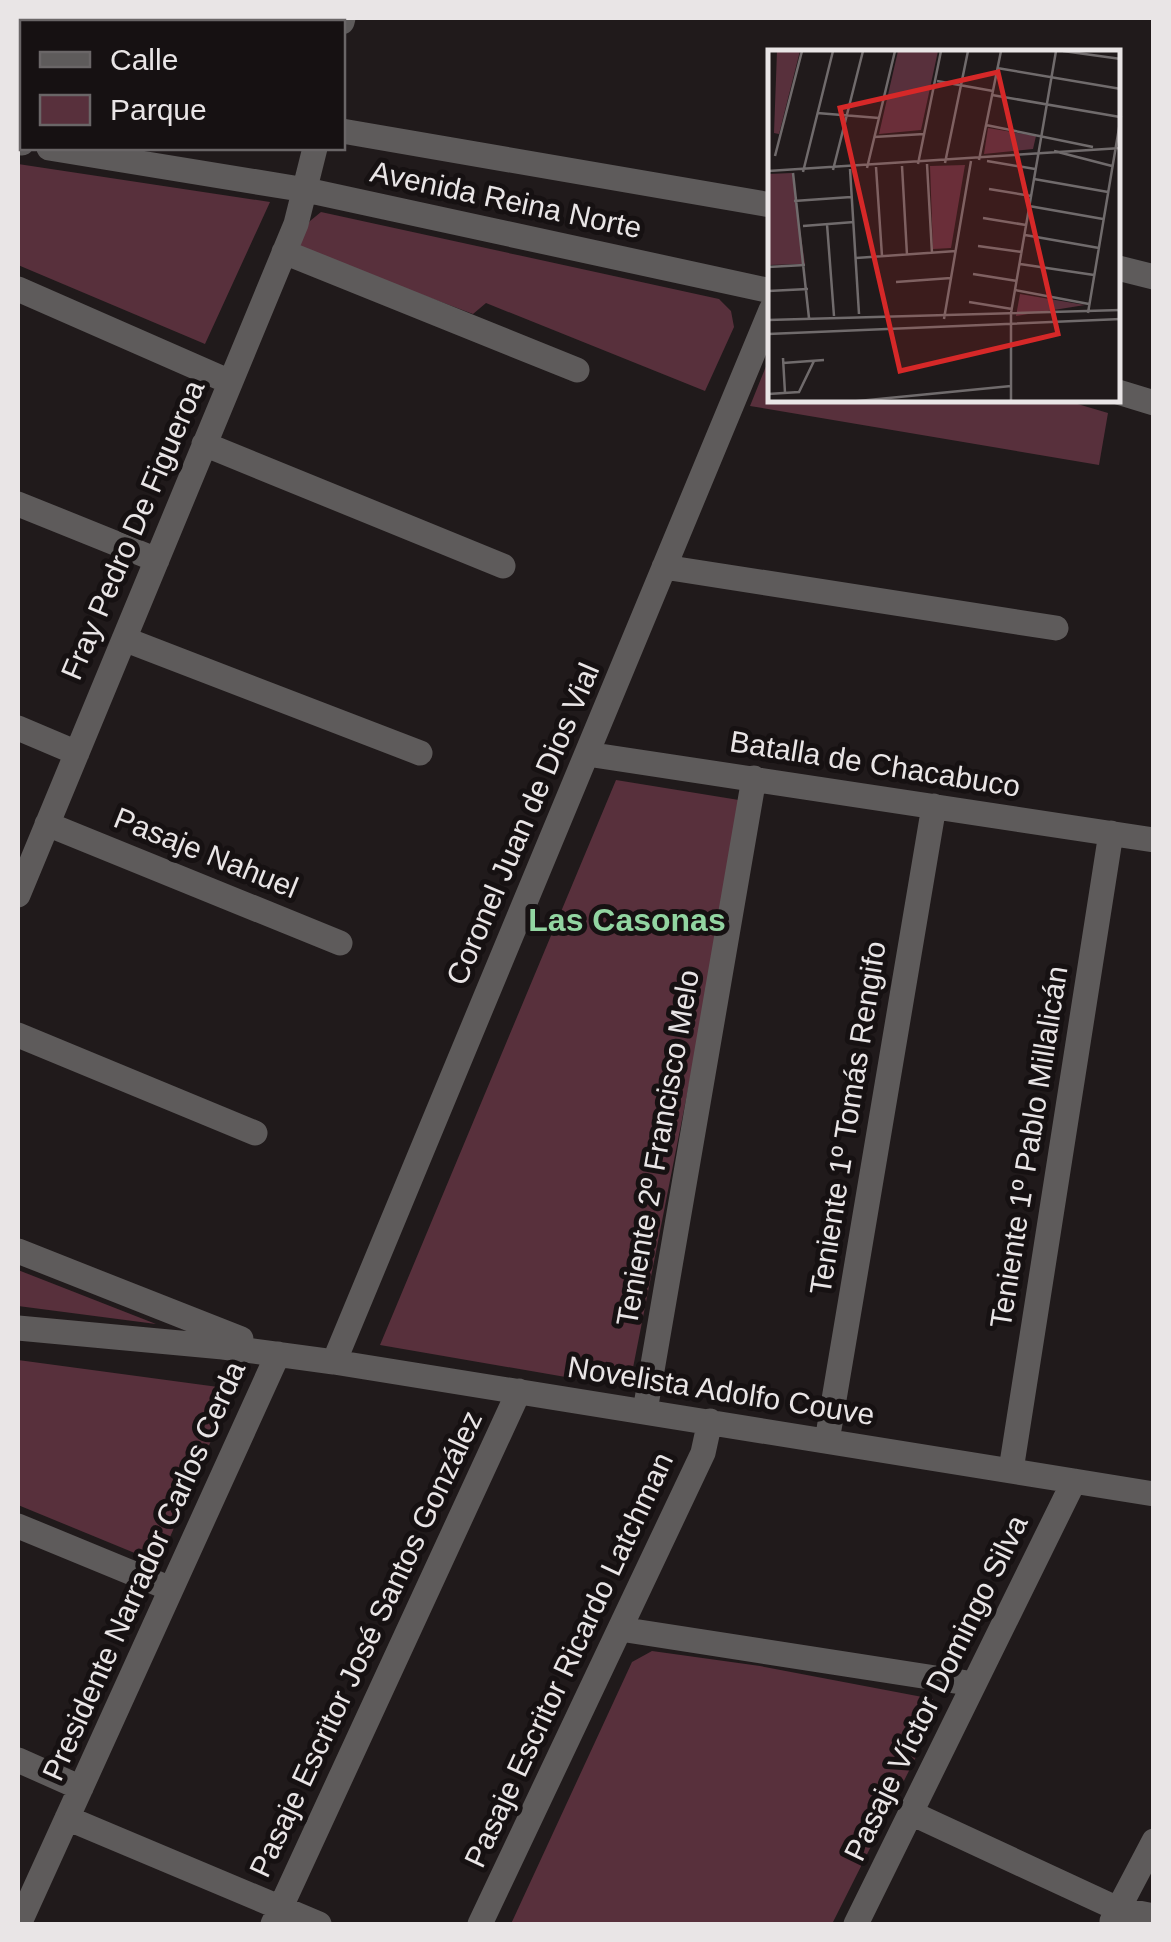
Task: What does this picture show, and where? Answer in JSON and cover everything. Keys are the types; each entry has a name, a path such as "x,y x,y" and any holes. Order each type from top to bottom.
{"street":[{"name":"Avenida Reina Norte","path":"345,132 768,204"},
{"name":"Avenida Reina Norte","path":"61,150 306,190 768,290"},
{"name":"Fray Pedro De Figueroa","path":"18,895 284,252 306,190 315,150"},
{"path":"284,252 576,370"},
{"path":"1121,269 1154,277"},
{"path":"18,289 230,382"},
{"name":"Coronel Juan de Dios Vial","path":"334,1362 768,317"},
{"path":"1121,393 1154,402"},
{"path":"204,444 503,566"},
{"path":"18,504 157,560"},
{"path":"664,568 1056,628"},
{"path":"124,639 420,754"},
{"path":"18,728 76,753"},
{"name":"Batalla de Chacabuco","path":"587,754 1154,840"},
{"name":"Teniente 2º Francisco Melo","path":"646,1411 754,778"},
{"name":"Teniente 1º Tomás Rengifo","path":"828,1440 934,806"},
{"name":"Pasaje Nahuel","path":"47,824 340,943"},
{"name":"Teniente 1º Pablo Millalicán","path":"1011,1470 1111,833"},
{"path":"18,1035 255,1133"},
{"path":"18,1252 278,1354"},
{"path":"18,1328 278,1354"},
{"name":"Novelista Adolfo Couve","path":"278,1354 1154,1494"},
{"name":"Presidente Narrador Carlos Cerda","path":"19,1924 278,1354"},
{"name":"Pasaje Escritor José Santos González","path":"276,1916 519,1391"},
{"name":"Pasaje Escritor Ricardo Latchman","path":"480,1924 702,1453 710,1422"},
{"name":"Pasaje Víctor Domingo Silva","path":"856,1924 1074,1481"},
{"path":"18,1526 172,1589"},
{"path":"620,1628 974,1684"},
{"path":"18,1760 81,1788"},
{"path":"911,1813 1114,1917 1154,1916"},
{"path":"67,1818 276,1916 319,1924"},
{"path":"1114,1917 1154,1841"}],"green space":[{"path":"18,164 270,202 205,344 18,265"},
{"path":"321,212 719,299 731,311 734,327 705,391 486,303 473,314 295,247 310,221"},
{"path":"768,361 768,402 1071,402 1108,413 1099,465 750,406"},
{"path":"616,780 745,801 629,1388 380,1345"},
{"path":"18,1270 156,1324 18,1306"},
{"path":"18,1360 233,1389 159,1563 18,1505"},
{"path":"652,1651 760,1666 933,1699 931,1727 832,1924 511,1924 632,1662"}],"district":[{"name":"Las Casonas","path":"627,920"}]}
